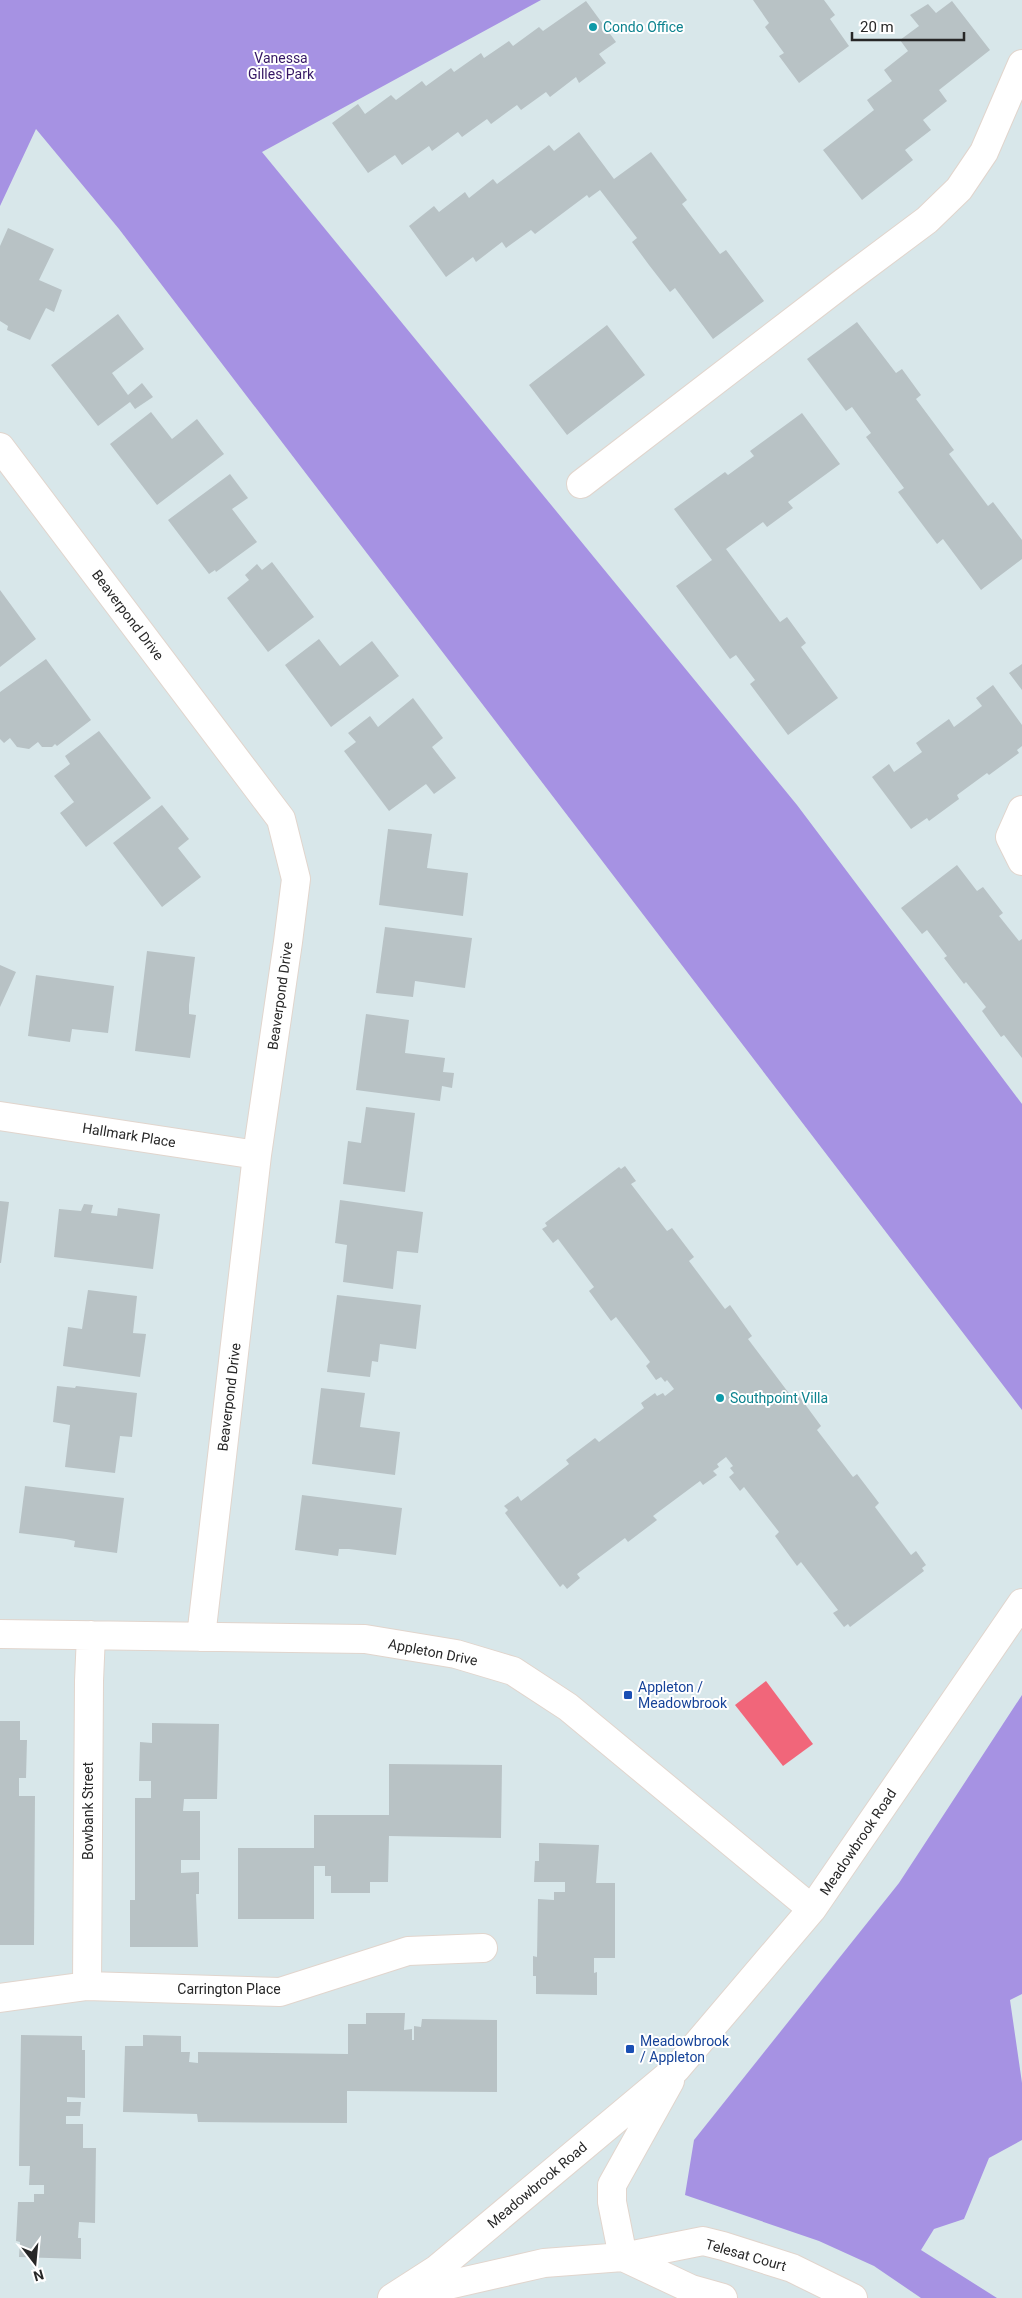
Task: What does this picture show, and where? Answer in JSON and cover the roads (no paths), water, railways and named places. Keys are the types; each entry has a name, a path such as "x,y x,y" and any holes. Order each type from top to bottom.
{"street":[{"path":"581,484 836,288 928,220 959,188 984,152 1022,64"},
{"name":"Beaverpond Drive","path":"0,447 281,819 296,879 257,1155 201,1637"},
{"path":"1022,810 1010,837 1022,861"},
{"name":"Hallmark Place","path":"0,1116 257,1155"},
{"name":"Meadowbrook Road","path":"393,2298 437,2269 676,2069 812,1909 1022,1603"},
{"name":"Appleton Drive","path":"0,1634 365,1639 456,1654 513,1671 568,1707 812,1909"},
{"name":"Bowbank Street","path":"86,1986 91,1635"},
{"name":"Carrington Place","path":"0,1998 86,1986 280,1992 408,1951 483,1948"},
{"name":"Meadowbrook Road","path":"393,2298 544,2262 623,2257 612,2202 612,2185 676,2069"},
{"name":"Telesat Court","path":"623,2257 703,2242 723,2246 792,2268 852,2298"},
{"path":"623,2257 691,2289 723,2298"}],"place":[{"name":"Condo Office","path":"593,27"},
{"name":"Southpoint Villa","path":"720,1398"},
{"name":"Appleton / Meadowbrook","path":"628,1695"},
{"name":"Meadowbrook / Appleton","path":"630,2049"}],"park label":[{"name":"Vanessa Gilles Park","path":"281,66"}]}
